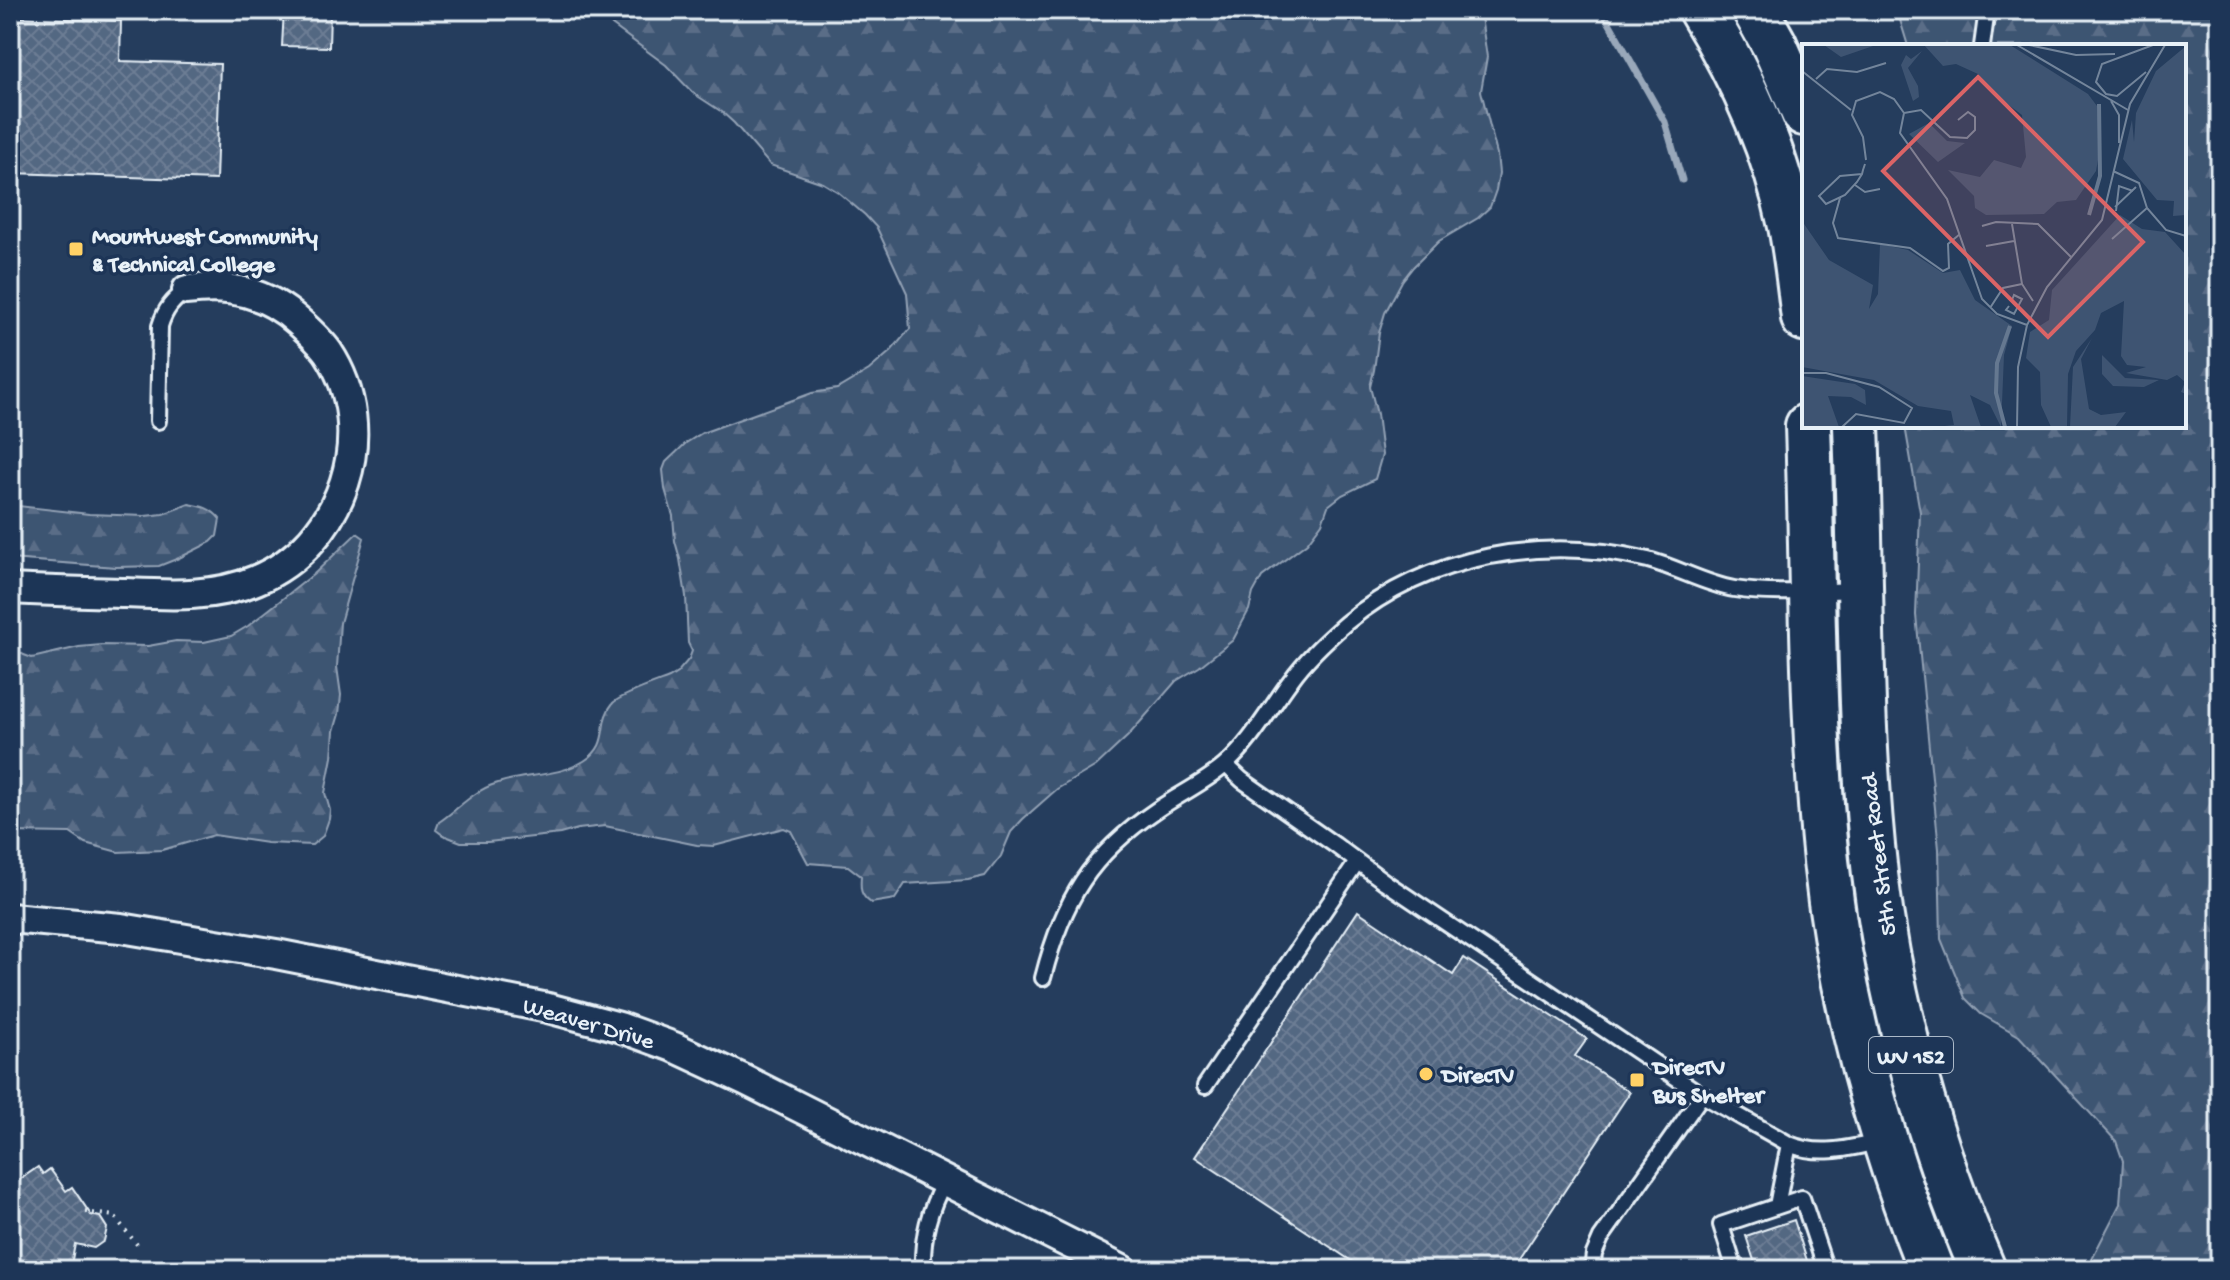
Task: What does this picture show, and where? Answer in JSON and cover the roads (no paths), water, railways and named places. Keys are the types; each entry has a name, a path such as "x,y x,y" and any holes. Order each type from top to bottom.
{"main road":[{"path":"1701,10 1741,81 1779,179 1791,226 1802,304"},
{"path":"1755,10 1774,44 1802,108"},
{"name":"5th Street Road","path":"1808,428 1816,727 1826,863 1839,952 1857,1040 1885,1140 1931,1270"},
{"name":"5th Street Road","path":"1856,428 1865,755 1876,875 1902,1023 1923,1104 1945,1174 1983,1270"}],"street":[{"path":"10,589 185,595 219,591 254,582 282,568 311,543 330,517 343,490 351,462 352,433 350,404 328,353 313,334 292,316 254,293 209,287 187,290"},
{"name":"Weaver Drive","path":"10,918 121,928 276,954 548,1008 619,1027 674,1047 745,1080 1122,1270"}],"lane":[{"path":"1982,44 1990,10"},
{"path":"158,421 160,326 171,303 187,290"},
{"path":"1043,978 1064,913 1092,866 1132,827 1226,765 1318,649 1345,624 1405,584 1473,559 1522,551 1579,550 1646,560 1734,589 1777,592 1860,590"},
{"path":"1226,765 1242,780 1385,882 1702,1095 1803,1150 1824,1152 1885,1140"},
{"path":"1205,1086 1357,862"},
{"path":"1592,1270 1594,1254 1601,1238 1702,1095"},
{"path":"1777,1206 1789,1144"},
{"path":"923,1270 928,1217 945,1180"},
{"path":"1735,1270 1721,1225 1802,1198 1826,1270"}],"waterway":[{"path":"1602,10 1665,122 1682,180"}],"place":[{"name":"Mountwest Community & Technical College","path":"76,249"},
{"name":"DirecTV","path":"1426,1074"},
{"name":"DirecTV Bus Shelter","path":"1637,1080"}]}
